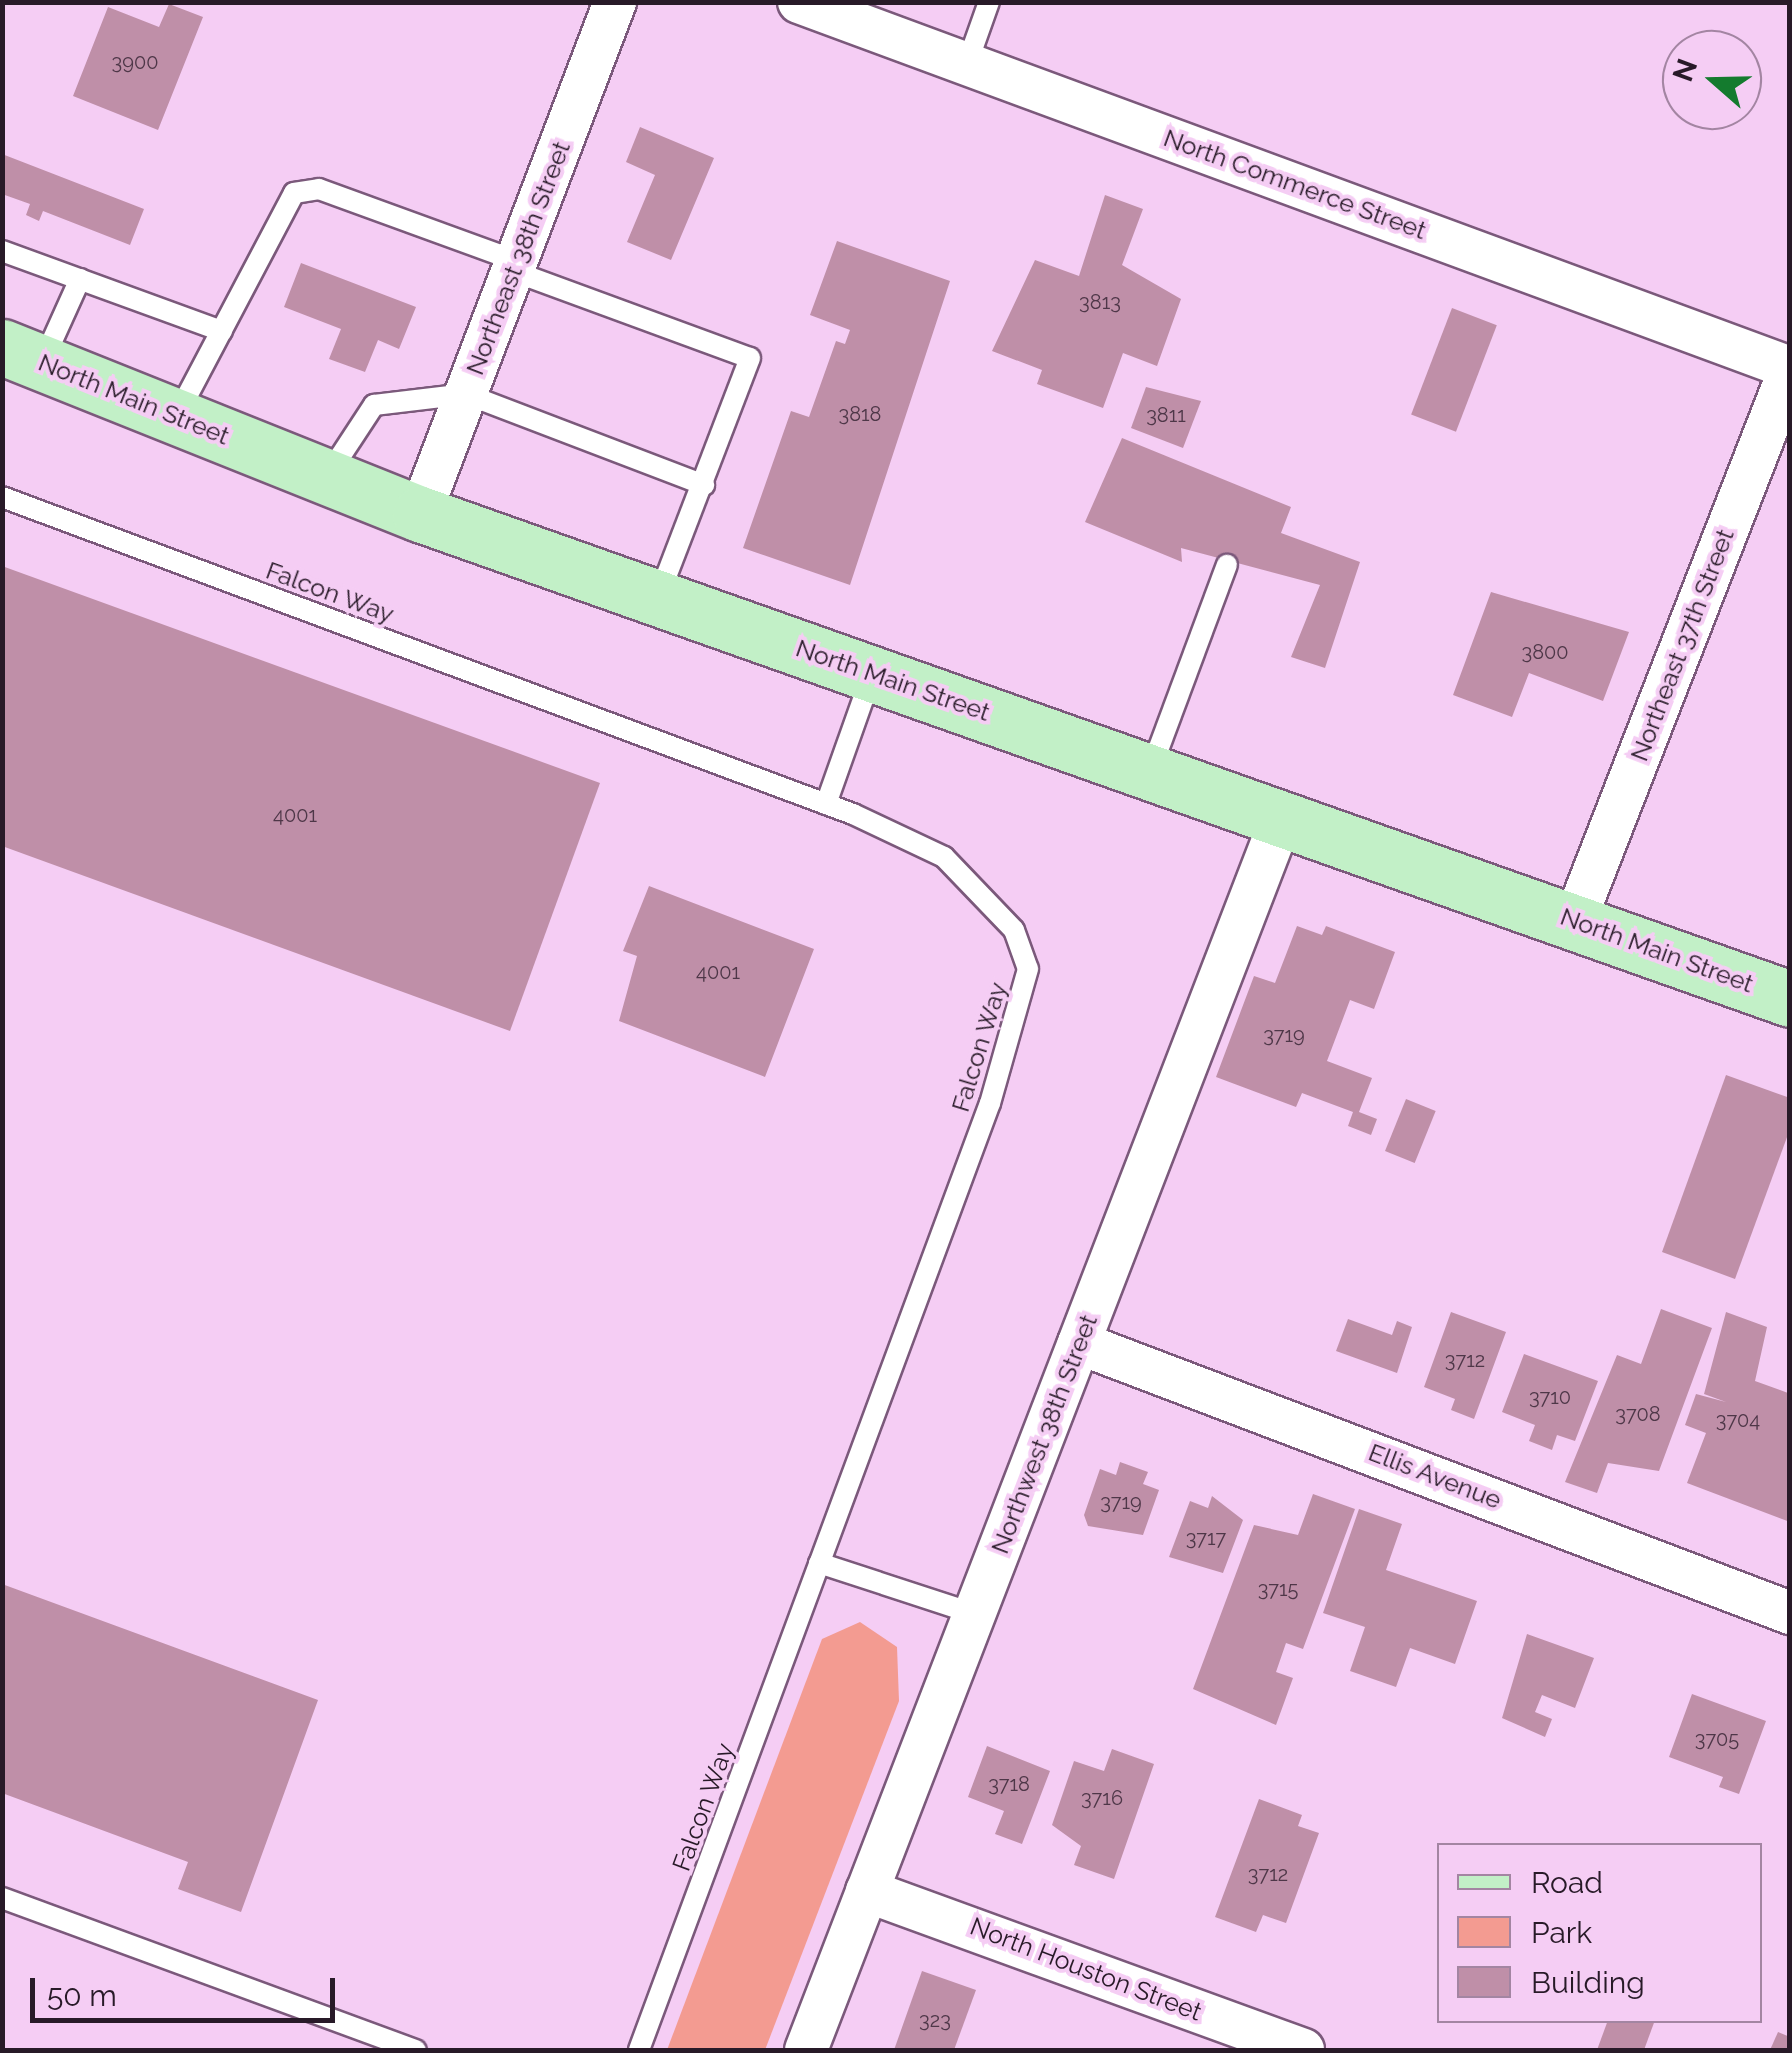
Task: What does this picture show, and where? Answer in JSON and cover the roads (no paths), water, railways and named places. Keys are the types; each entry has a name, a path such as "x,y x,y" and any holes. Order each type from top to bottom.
{"main road":[{"name":"North Main Street","path":"22,355 420,514 1576,920 1790,999"}],"street":[{"name":"Northeast 38th Street","path":"420,514 615,2"},
{"name":"North Commerce Street","path":"798,2 1790,369"},
{"name":"Northeast 37th Street","path":"1576,920 1790,369"},
{"name":"Northwest 38th Street","path":"806,2050 1282,817"},
{"name":"Ellis Avenue","path":"1079,1343 1790,1613"},
{"name":"North Houston Street","path":"868,1892 1303,2050"}],"lane":[{"path":"967,64 989,2"},
{"path":"176,416 294,192 306,188 515,266 746,354 751,366 659,597"},
{"path":"2,251 222,330"},
{"path":"22,355 80,279"},
{"path":"327,476 374,405 466,394 704,485"},
{"name":"Falcon Way","path":"2,497 826,804 944,857 1014,930 1028,970 990,1103 639,2050"},
{"path":"1151,771 1227,565"},
{"path":"826,804 872,672"},
{"path":"819,1563 975,1614"},
{"path":"2,1898 416,2050"}]}
